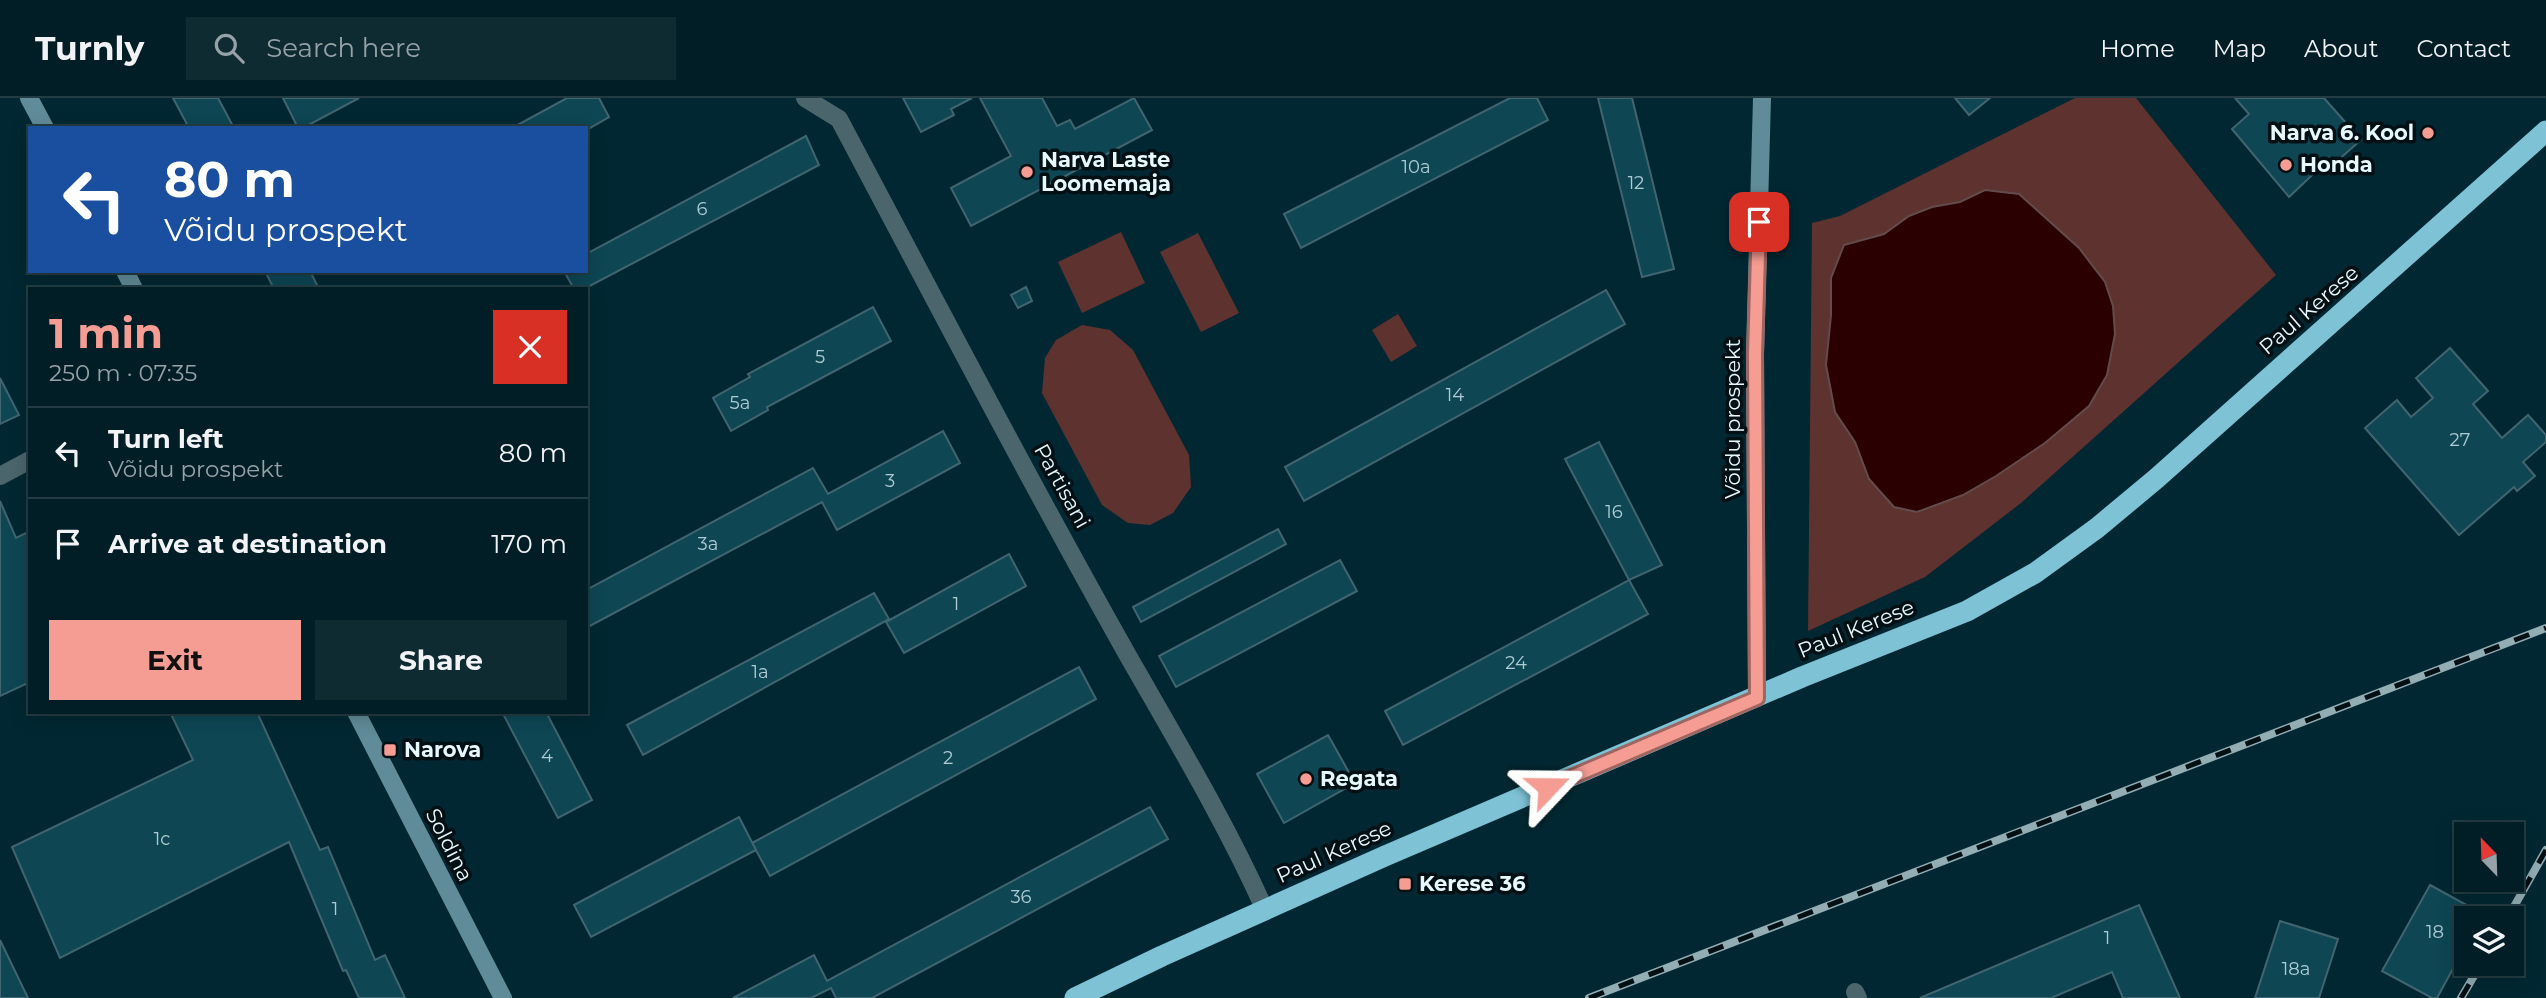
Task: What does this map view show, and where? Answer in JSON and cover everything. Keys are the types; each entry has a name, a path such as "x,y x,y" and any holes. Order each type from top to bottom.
{"highway":[{"name":"Paul Kerese","path":"1075,998 1265,910 1757,698 1968,611 2035,573 2157,478 2546,131"}],"street":[{"path":"29,98 45,126"},
{"name":"Partisani","path":"805,98 839,120 967,361 1178,741 1265,910"},
{"name":"Võidu prospekt","path":"1757,698 1755,354 1762,98"},
{"path":"0,476 28,461"},
{"name":"Soldina","path":"357,714 503,998"}],"shaded area":[{"path":"2075,98 2136,98 2276,275 2021,503 1925,577 1808,631 1812,223 1840,216"},
{"path":"1985,190 2019,194 2079,248 2105,282 2113,306 2115,334 2107,375 2089,406 2045,443 1996,476 1963,495 1917,512 1894,507 1869,479 1855,442 1835,412 1826,365 1831,315 1831,278 1844,245 1884,234 1909,216 1932,207 1960,202"},
{"path":"1121,232 1145,283 1082,313 1058,262"},
{"path":"1198,233 1239,313 1201,332 1160,252"},
{"path":"1398,314 1417,346 1391,362 1372,330"},
{"path":"1082,325 1110,330 1133,350 1189,455 1191,487 1173,513 1150,525 1128,523 1102,505 1042,393 1045,358 1056,340"}],"building":[{"path":"173,98 218,98 233,126 188,126"},
{"path":"283,98 359,98 307,126 297,126"},
{"path":"567,98 599,98 609,117 590,128 516,126"},
{"path":"903,98 972,98 951,109 954,115 921,132"},
{"name":"Narva Laste Loomemaja","path":"980,98 1042,98 1057,126 1070,120 1075,129 1134,98 1152,130 971,226 951,188 1011,156"},
{"path":"1510,98 1537,98 1548,120 1301,248 1284,214"},
{"path":"1598,98 1632,98 1674,269 1642,277"},
{"path":"1955,98 1990,98 1969,115"},
{"path":"2235,98 2324,98 2361,140 2337,161 2330,158 2289,197 2232,129 2249,114"},
{"path":"806,136 819,165 588,287 573,287 565,273 588,273 588,253"},
{"path":"266,273 311,273 318,287 273,287"},
{"path":"1026,287 1032,301 1018,308 1011,295"},
{"path":"1606,290 1625,324 1304,501 1285,467"},
{"path":"873,307 891,341 767,407 768,410 731,431 713,398 750,377 748,374"},
{"path":"2450,348 2488,391 2473,404 2502,438 2528,415 2546,435 2546,442 2523,462 2535,476 2517,491 2514,487 2459,535 2365,428 2397,400 2411,417 2433,398 2416,378"},
{"path":"0,378 19,415 0,424"},
{"path":"943,431 960,463 837,530 822,502 588,627 588,589 813,468 828,494"},
{"path":"1599,442 1662,565 1629,580 1565,459"},
{"path":"0,501 16,538 28,532 28,683 0,696"},
{"path":"1278,529 1286,544 1141,622 1133,607"},
{"path":"1009,554 1026,586 904,653 886,622"},
{"path":"1340,560 1357,591 1176,687 1159,656"},
{"path":"1629,580 1648,614 1403,745 1385,711"},
{"path":"874,593 889,619 643,755 627,725"},
{"path":"1079,667 1096,699 770,876 752,843"},
{"path":"171,714 258,714 320,850 328,847 375,960 385,955 405,998 359,998 346,970 343,971 289,842 60,958 12,847 193,760"},
{"path":"503,714 547,714 592,800 558,818"},
{"name":"Regata","path":"1328,735 1355,783 1284,823 1257,774"},
{"path":"1150,807 1168,839 872,998 836,998 831,988 811,998 733,998 814,955 827,981"},
{"path":"739,817 756,850 591,937 574,905"},
{"path":"2430,885 2468,906 2454,906 2454,967 2437,998 2432,998 2382,971"},
{"path":"2139,905 2180,998 2123,998 2112,972 2051,998 1920,998"},
{"path":"2280,921 2338,939 2319,998 2255,998"},
{"path":"0,940 28,998 0,998"}],"railway":[{"path":"1589,998 2546,628"},
{"path":"2514,906 2546,850"},
{"path":"2461,998 2474,976"}],"place":[{"name":"Narva 6. Kool","path":"2428,133"},
{"name":"Honda","path":"2286,165"},
{"name":"Narva Laste Loomemaja","path":"1027,172"},
{"name":"Narova","path":"390,750"},
{"name":"Regata","path":"1306,779"},
{"name":"Kerese 36","path":"1405,884"}],"route":[{"path":"1548,787 1757,698 1755,354 1759,222"}]}
